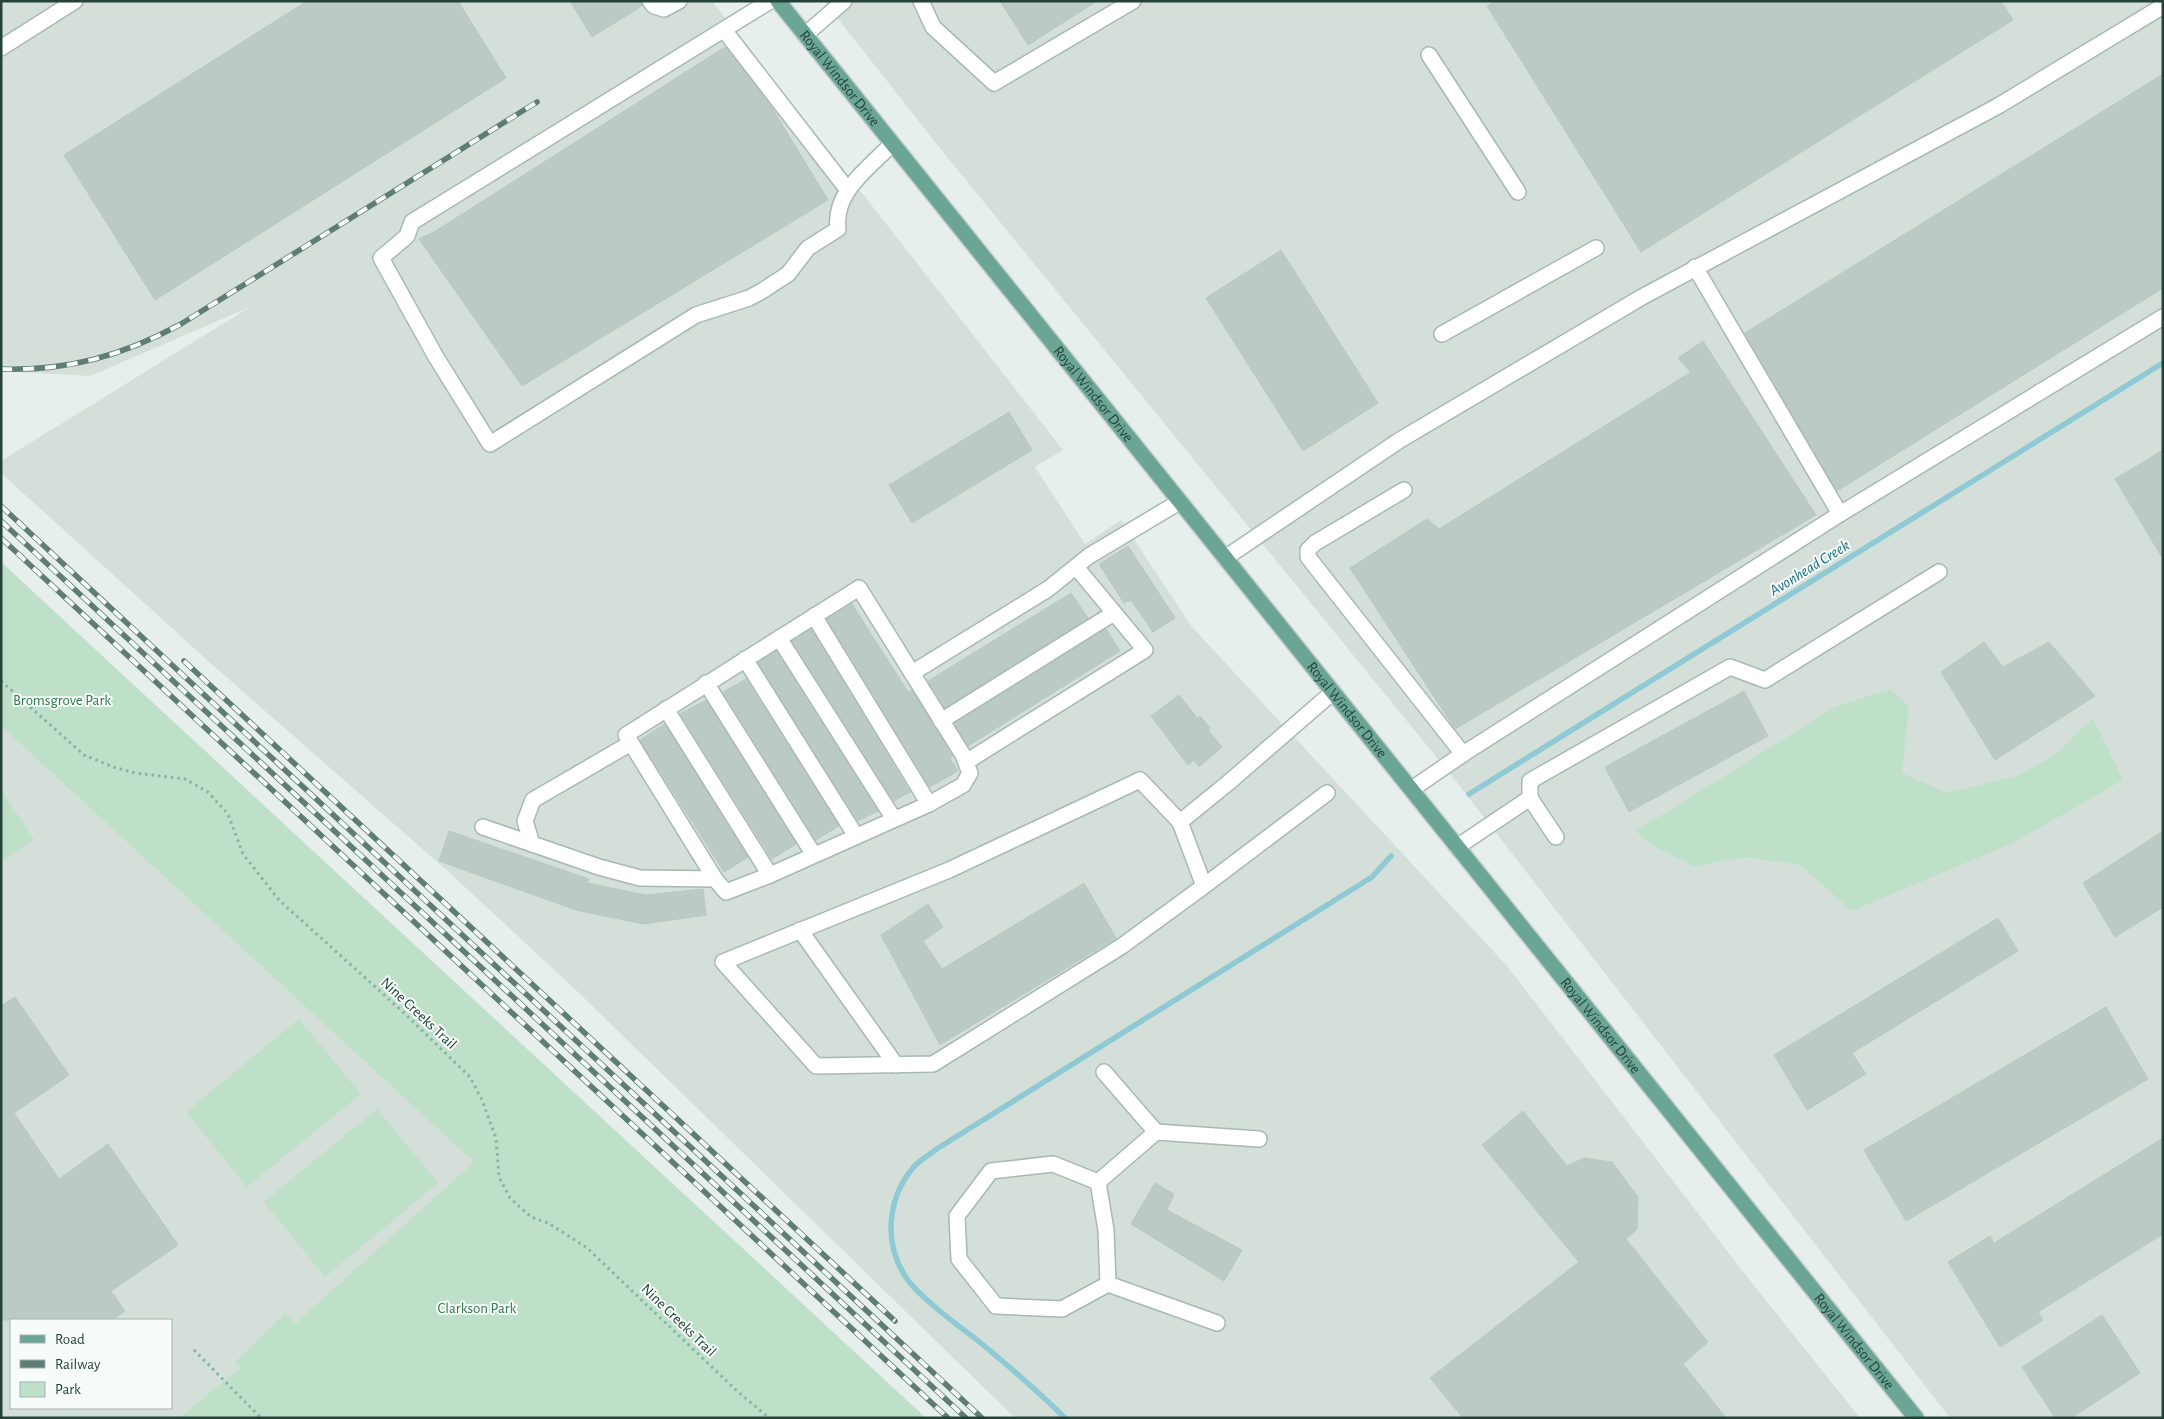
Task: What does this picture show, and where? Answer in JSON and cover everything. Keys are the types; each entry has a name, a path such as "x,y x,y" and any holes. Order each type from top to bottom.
{"main road":[{"name":"Royal Windsor Drive","path":"778,1 1916,1418"}],"lane":[{"path":"1,48 75,1"},
{"path":"650,1 654,6 664,9 679,1"},
{"path":"770,1 412,222 407,236 381,258 436,357 490,444 696,315 749,298 785,277 808,248 838,229 838,212 847,189 892,144"},
{"path":"805,35 844,1"},
{"path":"921,1 934,27 994,84 1133,1"},
{"path":"1225,558 1400,440 1695,268 1998,106 2163,6"},
{"path":"724,30 847,189"},
{"path":"1429,55 1518,192"},
{"path":"1442,334 1596,248"},
{"path":"1695,268 1840,514"},
{"path":"1412,789 1463,754 1840,514 2163,317"},
{"path":"1404,490 1315,543 1308,550 1308,557 1463,754"},
{"path":"912,673 1048,589 1089,556 1179,502"},
{"path":"966,762 1145,650 1076,567"},
{"path":"1556,837 1530,798 1530,781 1730,667 1765,680 1938,572"},
{"path":"859,588 912,673 966,762 970,773 968,780 930,804 770,875 726,892 715,879 626,734 859,588"},
{"path":"941,721 1114,613"},
{"path":"814,616 930,804"},
{"path":"779,638 894,819"},
{"path":"745,659 856,836"},
{"path":"706,683 814,855"},
{"path":"1180,822 1333,692"},
{"path":"666,709 770,875"},
{"path":"532,844 526,821 527,813 533,800 631,743"},
{"path":"1204,886 1180,822 1140,780 950,870 723,962 816,1066 933,1064 1122,946 1204,886 1327,793"},
{"path":"1457,847 1530,798"},
{"path":"483,827 640,878 715,879"},
{"path":"800,930 896,1065"},
{"path":"1104,1072 1156,1132"},
{"path":"1098,1182 1156,1132 1259,1139"},
{"path":"1098,1182 1053,1164 991,1171 957,1216 959,1260 996,1306 1062,1308 1108,1284 1217,1323"},
{"path":"1098,1182 1106,1230 1108,1284"}],"path":[{"name":"Nine Creeks Trail","path":"1,681 84,755 113,767 135,773 185,779 208,792 228,814 243,854 279,900 403,1012 470,1077 482,1100 496,1138 500,1177 510,1198 531,1217 548,1224 586,1247 736,1390 769,1418"},
{"path":"194,1350 261,1418"}],"shaded area":[{"path":"1,1 712,1 1063,450 1035,467 1085,544 1121,520 1192,627 1507,966 1748,1278 1860,1418 1015,1418 579,993 451,874 207,660 1,473 1,461 250,307 90,376 1,371"},
{"path":"824,1 2163,1 2163,1418 1950,1418 1455,780 939,147"},
{"path":"1,726 475,1162 313,1310 179,1418 1,1418"}],"green space":[{"name":"Bromsgrove Park","path":"1,562 926,1418 179,1418 240,1368 235,1362 285,1313 296,1323 474,1162 1,726"},
{"path":"1891,689 1909,707 1902,773 1947,793 2020,775 2053,756 2093,718 2123,780 2015,842 1852,911 1800,865 1745,857 1694,866 1650,844 1636,831 1835,707"},
{"path":"1,790 34,839 1,862"},
{"path":"299,1019 361,1094 247,1187 186,1112"},
{"path":"377,1109 438,1183 325,1277 264,1202"}],"building":[{"path":"307,1 458,1 506,78 155,300 64,155"},
{"path":"570,1 641,1 642,6 592,37"},
{"path":"1000,1 1097,1 1028,45"},
{"path":"1495,1 2001,1 2013,20 1641,252 1487,6"},
{"path":"725,47 769,103 828,200 522,386 419,239 434,232"},
{"path":"2163,74 2163,288 1837,491 1745,333"},
{"path":"1281,250 1378,403 1303,451 1206,298"},
{"path":"1703,341 1816,515 1455,729 1350,568 1427,519 1439,529 1691,372 1678,358"},
{"path":"1009,412 1032,450 912,523 889,485"},
{"path":"2163,450 2163,559 2115,479"},
{"path":"1128,546 1175,618 1153,632 1131,600 1124,603 1099,564"},
{"path":"1071,593 1088,618 945,708 928,681"},
{"path":"852,604 908,692 912,690 953,756 950,758 958,771 930,787 827,619"},
{"path":"811,629 910,792 894,801 792,641"},
{"path":"1106,629 1120,651 968,746 954,724"},
{"path":"1984,642 2003,667 2049,642 2095,696 1995,760 1941,672"},
{"path":"776,651 878,811 858,821 758,663"},
{"path":"746,679 839,826 816,840 723,692"},
{"path":"1744,691 1768,736 1629,812 1605,767"},
{"path":"1179,695 1198,719 1200,716 1210,728 1208,730 1222,747 1199,767 1194,760 1188,765 1151,716"},
{"path":"706,700 796,844 772,859 680,714"},
{"path":"665,724 748,857 724,872 640,740"},
{"path":"449,831 589,879 587,883 646,895 703,889 706,915 643,924 576,910 439,861"},
{"path":"2163,831 2163,907 2115,937 2083,883"},
{"path":"1084,883 1116,938 940,1045 881,935 928,904 943,927 923,941 942,969"},
{"path":"1998,918 2018,951 1852,1053 1866,1074 1807,1110 1774,1055"},
{"path":"15,997 69,1075 14,1113 59,1179 108,1144 178,1245 111,1291 125,1311 113,1319 1,1320 1,1006"},
{"path":"2106,1007 2148,1079 1906,1221 1864,1150"},
{"path":"1523,1111 1567,1166 1584,1158 1612,1162 1638,1197 1637,1229 1626,1239 1708,1342 1683,1364 1726,1418 1463,1418 1430,1378 1579,1262 1482,1145"},
{"path":"2163,1138 2163,1234 2038,1312 2043,1320 2000,1347 1948,1262 1990,1236 1994,1243"},
{"path":"1155,1183 1174,1194 1167,1210 1242,1250 1224,1281 1131,1224"},
{"path":"2102,1315 2140,1373 2071,1418 2055,1418 2022,1367"}],"waterway":[{"name":"Avonhead Creek","path":"1469,794 2163,363"},
{"path":"1065,1418 1004,1362 930,1303 905,1276 898,1263 891,1236 893,1208 897,1194 904,1181 914,1166 935,1150 1372,877 1391,856"}],"railway":[{"path":"1,369 26,369 72,364 116,353 159,335 181,324 537,102"},
{"path":"1,506 982,1418"},
{"path":"1,521 966,1418"},
{"path":"1,538 948,1418"},
{"path":"184,661 895,1321"}],"park label":[{"name":"Clarkson Park","path":"477,1308"}]}
